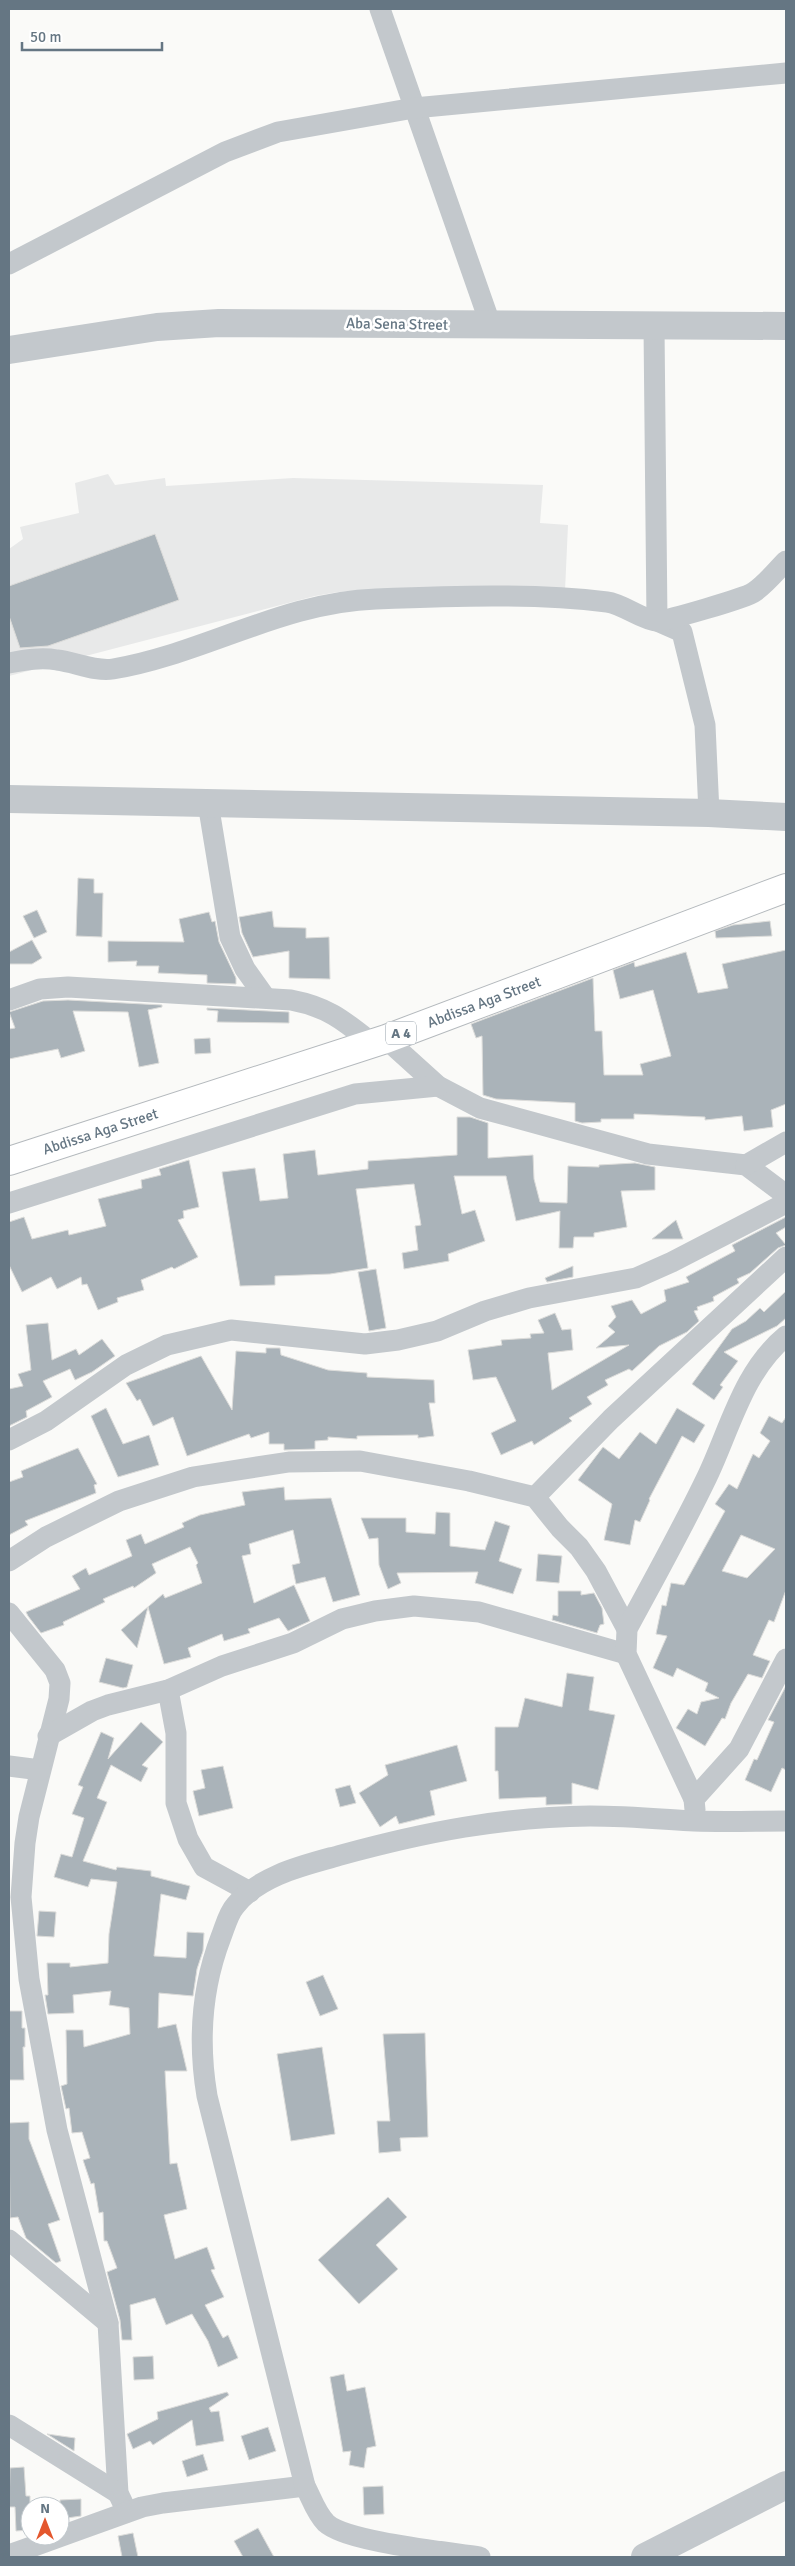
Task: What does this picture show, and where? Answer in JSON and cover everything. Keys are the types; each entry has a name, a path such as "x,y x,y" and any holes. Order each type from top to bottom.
{"highway":[{"name":"Abdissa Aga Street","path":"9,1161 379,1041 786,888"}],"street":[{"path":"380,9 491,326"},
{"path":"9,264 225,152 278,132 414,108 786,73"},
{"name":"Aba Sena Street","path":"9,350 122,332 188,324 251,322 491,326 786,326"},
{"path":"654,327 656,621"},
{"path":"656,621 740,599 754,592 786,561"},
{"path":"9,662 41,658 112,669 170,654 290,613 326,603 374,599 484,597 610,602 682,632 705,725 709,813"},
{"path":"9,799 709,813 786,817"},
{"path":"208,804 230,936 245,970 265,997"},
{"path":"9,1000 40,989 68,987 265,997 314,1004 335,1014 379,1041 438,1086 480,1108 648,1154 746,1165 786,1195"},
{"path":"9,1203 355,1094 438,1086"},
{"path":"746,1165 786,1142"},
{"path":"9,1440 46,1421 126,1365 167,1345 231,1330 365,1344 398,1340 436,1331 485,1312 529,1298 636,1278 672,1262 786,1203"},
{"path":"535,1497 618,1412 786,1257"},
{"path":"696,1821 694,1799 626,1654 627,1629 708,1476 750,1380 774,1345 786,1336"},
{"path":"9,1562 63,1528 119,1501 193,1477 289,1462 360,1461 386,1464 469,1480 535,1497 585,1555 627,1629"},
{"path":"48,1736 92,1711 108,1705 168,1690 222,1666 294,1643 342,1619 375,1611 414,1606 479,1612 626,1654"},
{"path":"9,1614 55,1670 60,1683 59,1699 48,1736 25,1843 21,1897 26,1953 57,2130 108,2323 123,2503"},
{"path":"694,1799 739,1749 786,1659"},
{"path":"168,1690 176,1733 176,1803 188,1839 204,1867 250,1892"},
{"path":"9,1766 40,1770"},
{"path":"480,2557 362,2538 339,2531 326,2523 305,2486 207,2096 203,2072 202,2016 215,1952 234,1906 250,1892 275,1877 311,1863 442,1830 493,1823 591,1816 696,1821 786,1821"},
{"path":"9,2240 108,2323"},
{"path":"9,2425 123,2503"},
{"path":"645,2557 786,2485"},
{"path":"9,2555 123,2503 163,2503 305,2486"}],"shaded area":[{"path":"108,474 115,485 165,478 166,486 293,478 543,485 540,523 568,525 565,591 365,590 338,592 315,596 9,676 9,549 23,539 20,527 79,513 75,483"}],"building":[{"path":"155,534 179,600 48,646 20,648 9,616 9,586"},
{"path":"78,878 94,879 94,893 103,893 102,937 76,936"},
{"path":"37,910 47,932 34,938 23,916"},
{"path":"272,911 274,927 306,928 306,938 329,937 330,979 289,978 289,951 253,957 242,933 239,917"},
{"path":"209,912 212,922 215,921 219,942 236,978 236,984 207,983 207,975 158,973 159,966 136,966 137,961 108,962 108,941 184,942 179,919"},
{"path":"770,921 772,936 716,938 715,931 733,925"},
{"path":"32,940 42,958 32,964 9,964 9,952"},
{"path":"786,950 786,1104 771,1110 773,1127 744,1131 742,1116 705,1120 705,1117 634,1114 634,1119 601,1119 601,1122 582,1123 575,1121 575,1103 496,1099 483,1095 482,1036 476,1038 471,1024 593,978 595,1031 602,1031 604,1075 643,1075 640,1064 671,1056 653,990 620,999 613,970 634,962 635,967 686,952 698,993 728,988 722,964"},
{"path":"68,1000 162,1005 162,1007 148,1010 159,1063 139,1067 128,1012 73,1011 85,1051 61,1058 58,1049 9,1059 9,1029 15,1028 9,1012 43,1001"},
{"path":"207,1008 289,1012 289,1023 217,1022 218,1011 207,1010"},
{"path":"210,1038 211,1053 195,1054 194,1039"},
{"path":"457,1117 470,1117 488,1123 488,1158 533,1155 534,1179 540,1202 567,1203 568,1166 599,1167 599,1165 635,1163 655,1167 655,1190 621,1191 627,1227 594,1233 594,1237 574,1237 573,1248 559,1248 560,1211 516,1221 506,1176 454,1176 462,1214 475,1210 485,1241 448,1254 449,1261 404,1269 402,1253 418,1250 415,1226 421,1225 414,1184 356,1189 368,1268 330,1274 275,1276 275,1285 240,1286 222,1172 255,1168 260,1201 288,1198 283,1154 315,1150 318,1175 368,1169 368,1161 457,1155"},
{"path":"189,1160 199,1207 183,1211 184,1218 178,1220 198,1257 174,1269 172,1267 141,1280 144,1290 117,1298 118,1302 98,1310 87,1284 82,1285 81,1277 57,1289 51,1277 22,1292 9,1265 9,1222 24,1217 32,1239 68,1230 69,1235 106,1226 98,1199 142,1188 141,1180 161,1175 159,1169"},
{"path":"786,1217 786,1227 776,1233 786,1245 778,1248 750,1273 737,1279 739,1283 713,1297 714,1301 697,1307 698,1310 694,1311 699,1321 687,1332 659,1346 632,1371 629,1369 605,1380 608,1385 587,1397 592,1404 569,1418 572,1421 534,1445 532,1441 501,1455 491,1433 516,1421 496,1377 473,1380 468,1350 502,1345 501,1340 531,1338 530,1334 544,1333 538,1320 555,1313 562,1330 571,1329 573,1350 548,1353 552,1390 629,1345 596,1348 615,1332 608,1326 616,1317 611,1306 632,1300 641,1314 666,1301 664,1290 689,1282 686,1277 735,1251 732,1245"},
{"path":"676,1220 683,1239 652,1239"},
{"path":"573,1266 573,1277 547,1282 545,1278"},
{"path":"376,1269 386,1328 369,1331 358,1272"},
{"path":"786,1291 786,1318 777,1326 724,1352 738,1361 720,1385 723,1387 714,1400 692,1384 732,1329 746,1321 760,1308 764,1312"},
{"path":"48,1323 52,1360 76,1349 79,1355 102,1339 115,1356 92,1372 75,1380 70,1369 43,1381 52,1397 26,1411 27,1417 9,1426 9,1389 23,1386 18,1374 31,1370 26,1325"},
{"path":"266,1348 280,1348 281,1355 328,1370 367,1373 367,1377 434,1380 435,1403 429,1403 434,1436 418,1438 418,1435 357,1436 357,1439 328,1437 328,1440 315,1441 315,1449 284,1450 284,1444 269,1444 269,1432 251,1438 249,1434 187,1456 173,1417 153,1426 140,1399 137,1401 126,1383 201,1356 232,1410 236,1351 266,1353"},
{"path":"106,1408 123,1444 149,1435 159,1465 118,1477 91,1416"},
{"path":"677,1408 705,1425 694,1443 682,1436 649,1499 640,1522 635,1520 630,1545 604,1540 612,1504 578,1480 603,1447 619,1459 640,1432 656,1444"},
{"path":"769,1416 782,1423 786,1417 786,1590 774,1622 769,1620 753,1655 770,1661 762,1678 748,1674 731,1703 725,1719 722,1718 705,1746 676,1728 688,1709 697,1714 701,1702 719,1698 705,1691 708,1683 677,1668 673,1677 653,1668 667,1636 656,1634 662,1605 666,1606 671,1583 684,1585 725,1511 715,1504 729,1484 737,1489 753,1454 759,1458 770,1441 760,1433","holes":["741,1535 775,1549 747,1578 722,1571"]},
{"path":"78,1448 97,1484 94,1485 96,1493 25,1521 28,1525 9,1535 9,1482 23,1477 21,1471"},
{"path":"284,1487 285,1500 331,1498 360,1595 333,1602 325,1577 296,1584 292,1565 300,1563 293,1530 249,1544 251,1554 242,1556 254,1603 294,1585 310,1621 288,1631 279,1618 248,1629 250,1633 224,1641 222,1634 188,1648 191,1657 164,1664 148,1607 137,1648 121,1630 163,1594 165,1598 202,1583 196,1565 198,1563 190,1547 152,1564 156,1573 134,1588 133,1586 103,1599 105,1602 63,1622 64,1625 41,1633 26,1612 80,1589 72,1576 86,1568 89,1575 132,1556 126,1540 141,1534 145,1544 184,1527 182,1523 200,1515 245,1505 242,1492"},
{"path":"436,1512 450,1513 450,1546 485,1550 495,1521 510,1526 499,1561 522,1569 513,1594 475,1583 478,1572 397,1573 401,1583 388,1589 379,1565 378,1538 369,1539 361,1518 406,1518 406,1532 435,1534"},
{"path":"538,1554 562,1556 559,1583 536,1581"},
{"path":"558,1591 581,1591 581,1595 594,1593 602,1608 604,1624 600,1625 597,1633 552,1620 553,1615 558,1616"},
{"path":"106,1658 133,1665 127,1687 123,1688 99,1682"},
{"path":"567,1673 594,1677 589,1710 615,1715 598,1790 572,1783 572,1804 546,1805 546,1797 499,1799 498,1771 495,1771 495,1727 518,1727 525,1698 562,1707"},
{"path":"786,1686 786,1770 782,1768 771,1792 745,1780 754,1759 757,1760 774,1722 768,1720"},
{"path":"141,1722 163,1742 142,1765 148,1768 141,1782 111,1765 97,1798 107,1802 83,1861 116,1870 117,1867 151,1871 151,1876 190,1886 186,1900 161,1894 154,1956 186,1958 187,1932 204,1933 203,1951 197,1969 193,1996 159,1993 158,2028 176,2024 187,2071 165,2071 170,2164 177,2163 187,2209 164,2215 175,2259 207,2247 215,2269 211,2270 224,2297 205,2305 223,2338 228,2335 238,2358 218,2367 208,2341 192,2314 166,2325 155,2298 130,2305 132,2340 122,2340 120,2320 107,2272 117,2268 107,2241 104,2241 103,2212 99,2213 94,2183 91,2184 83,2160 90,2158 82,2132 72,2133 69,2108 66,2109 61,2086 67,2084 66,2030 83,2030 84,2047 130,2034 129,2008 109,2005 111,1991 73,1995 74,2013 48,2014 45,1995 48,1995 47,1963 70,1963 70,1967 108,1963 109,1934 117,1882 91,1879 88,1887 54,1877 61,1854 72,1857 84,1818 72,1814 83,1787 78,1785 101,1732 114,1738 108,1759"},
{"path":"457,1745 467,1781 430,1791 435,1815 399,1824 396,1816 380,1827 359,1793 388,1775 385,1765"},
{"path":"223,1766 233,1808 199,1816 193,1791 205,1788 201,1770"},
{"path":"350,1785 356,1803 340,1807 335,1789"},
{"path":"39,1911 56,1912 54,1937 37,1936"},
{"path":"323,1975 338,2009 320,2016 306,1982"},
{"path":"9,2011 22,2011 22,2028 25,2028 25,2047 23,2047 24,2080 9,2080"},
{"path":"425,2033 428,2137 400,2138 401,2151 379,2153 377,2121 390,2121 383,2034"},
{"path":"322,2047 335,2134 291,2141 277,2054"},
{"path":"29,2122 29,2139 60,2220 48,2224 61,2261 56,2263 26,2238 18,2217 10,2218 9,2123"},
{"path":"388,2197 407,2217 376,2245 398,2269 359,2304 318,2260"},
{"path":"153,2356 154,2379 134,2380 133,2357"},
{"path":"344,2374 347,2391 365,2387 376,2446 367,2448 364,2468 349,2465 351,2451 343,2452 330,2377"},
{"path":"227,2392 229,2395 209,2408 211,2412 219,2411 224,2441 196,2446 192,2420 153,2445 150,2441 133,2449 127,2434 158,2419 157,2412"},
{"path":"268,2427 276,2451 249,2460 241,2436"},
{"path":"47,2434 75,2438 74,2451"},
{"path":"203,2454 208,2470 187,2477 182,2461"},
{"path":"24,2467 26,2496 20,2496 20,2531 16,2531 15,2507 9,2507 10,2468"},
{"path":"383,2486 384,2514 364,2515 363,2487"},
{"path":"81,2499 81,2516 70,2518 70,2500"},
{"path":"258,2528 274,2557 243,2557 234,2541"},
{"path":"133,2533 138,2557 122,2557 118,2536"}]}
